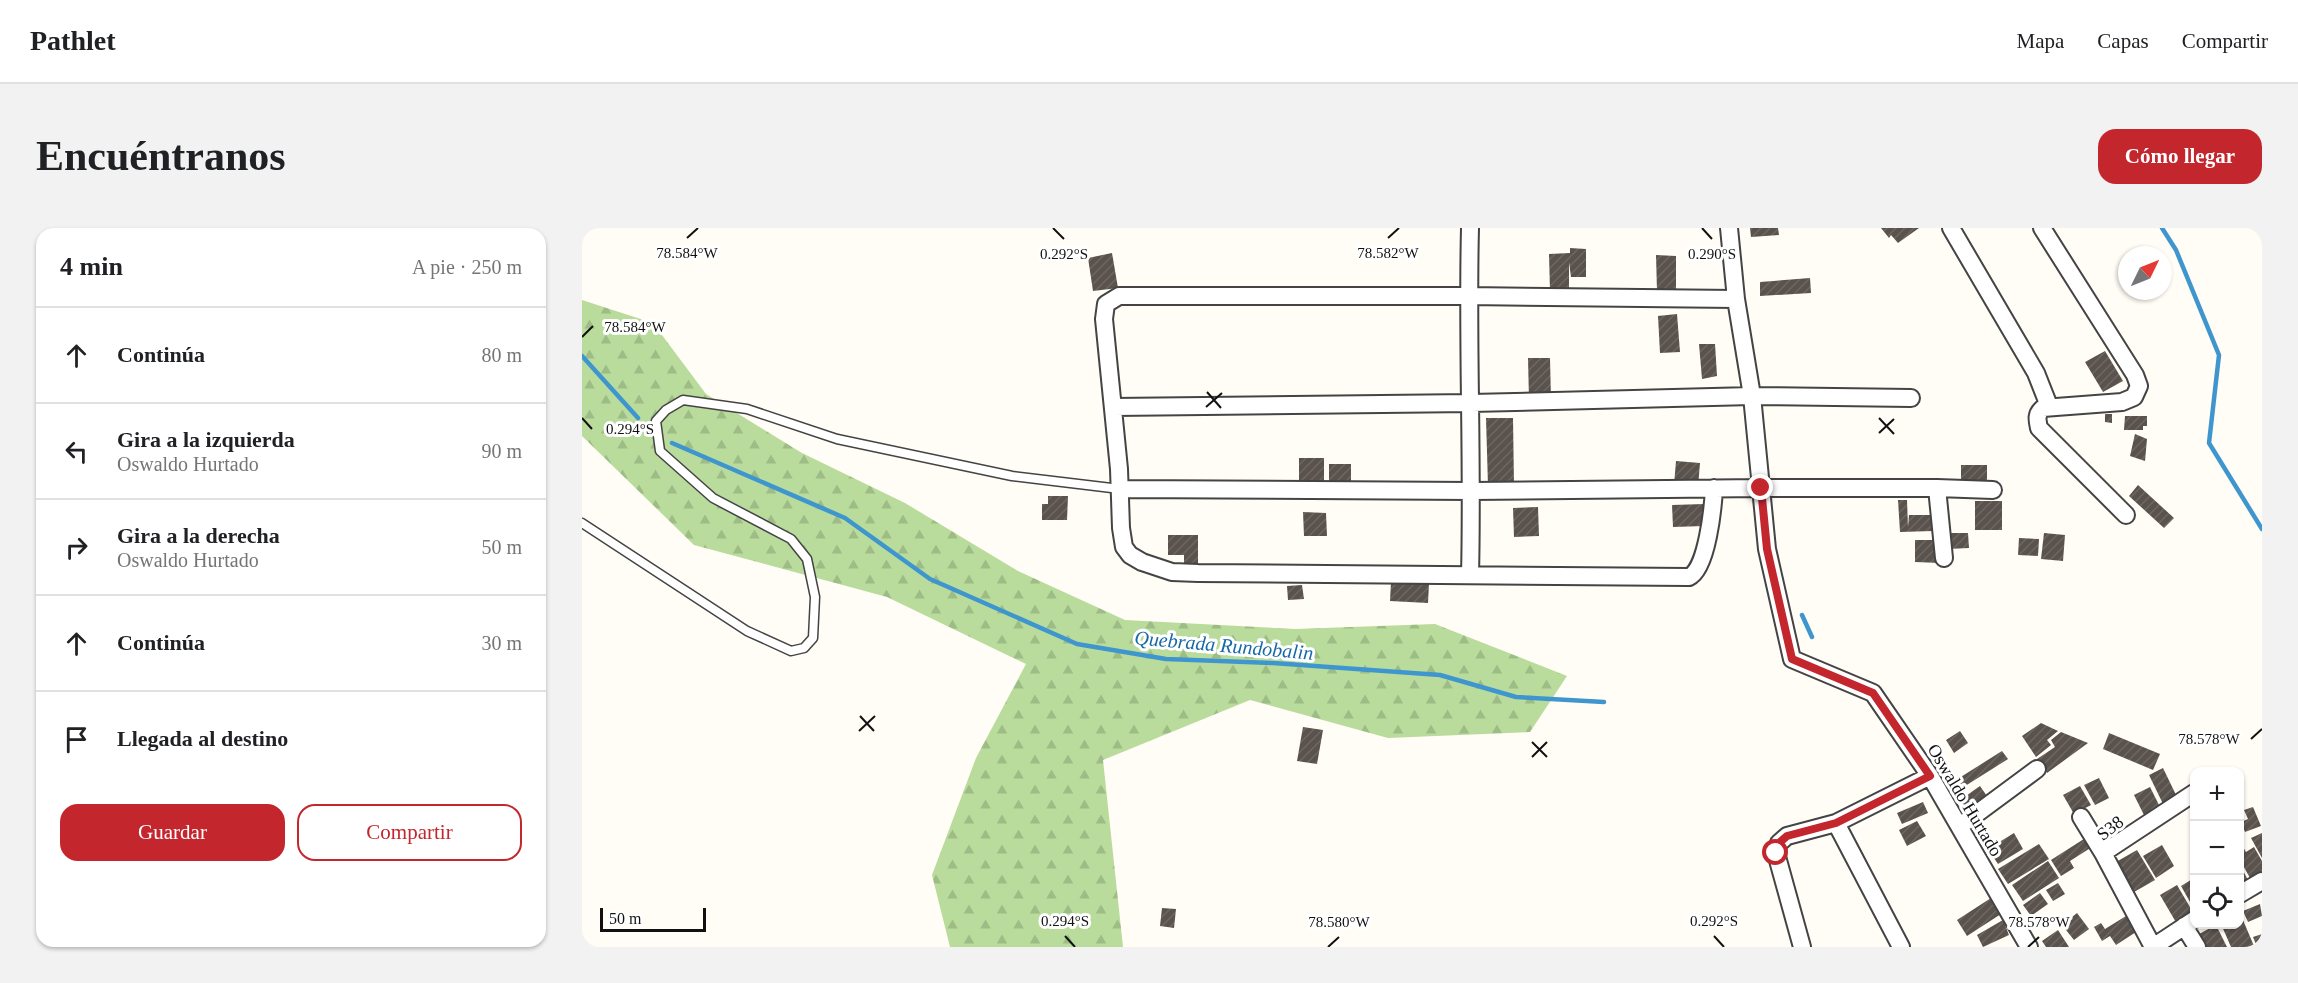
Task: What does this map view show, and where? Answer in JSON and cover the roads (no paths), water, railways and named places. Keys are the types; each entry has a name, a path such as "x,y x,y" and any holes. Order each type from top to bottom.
{"street":[{"path":"1470,228 1468,296 1472,491 1470,575"},
{"name":"Oswaldo Hurtado","path":"1729,228 1736,299 1752,396 1767,549 1792,659 1873,693 1930,776 2029,947"},
{"path":"1952,228 2036,373 2049,406"},
{"path":"2042,228 2135,375 2139,386 2134,397 2122,402 2049,406 2039,412 2037,418 2039,428 2126,515"},
{"path":"1714,488 1713,511 1698,570 1689,578 1173,572 1142,562 1130,555 1124,547 1114,407 1104,318 1106,304 1119,296 1736,299"},
{"path":"1114,407 1471,403 1752,396 1911,398"},
{"path":"1120,489 1472,491 1937,488 1993,490"},
{"path":"1937,488 1944,558"},
{"path":"1960,826 2037,769"},
{"path":"1802,947 1776,853 1779,843 1787,836 1836,823 1930,776"},
{"name":"S38","path":"2190,796 2103,853 2153,947 2189,923 2197,947"},
{"path":"2081,817 2103,853"},
{"path":"1836,823 1901,947"},
{"path":"2244,892 2262,881"}],"lane":[{"path":"582,523 747,631 791,651 804,648 813,638 816,597 807,558 791,539 713,498 660,451 656,421 666,410 684,400 747,409 837,439 1012,476 1120,489"}],"waterway":[{"path":"2162,228 2176,250 2219,355 2209,443 2262,529"},
{"name":"Quebrada Rundobalin","path":"582,356 638,418"},
{"name":"Quebrada Rundobalin","path":"672,443 845,518 930,579 1077,644 1166,659 1273,663 1440,675 1516,697 1604,702"},
{"path":"1802,615 1812,637"}]}
